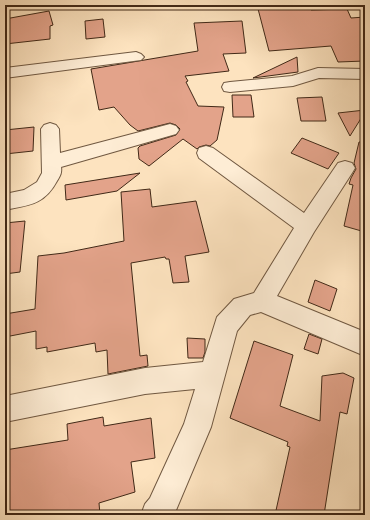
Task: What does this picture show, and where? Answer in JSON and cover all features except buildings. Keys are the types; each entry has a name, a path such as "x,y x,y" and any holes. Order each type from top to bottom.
{"street":[{"path":"5,73 136,57"},
{"path":"230,87 293,81 318,73 365,74"},
{"path":"5,202 29,197 44,187 52,173 50,129"},
{"path":"51,163 170,130"},
{"path":"206,153 307,226"},
{"path":"262,301 307,226 346,168"},
{"path":"160,513 198,427 211,374 226,325 242,307 262,301 365,344"},
{"path":"5,409 145,381 211,374"}]}
